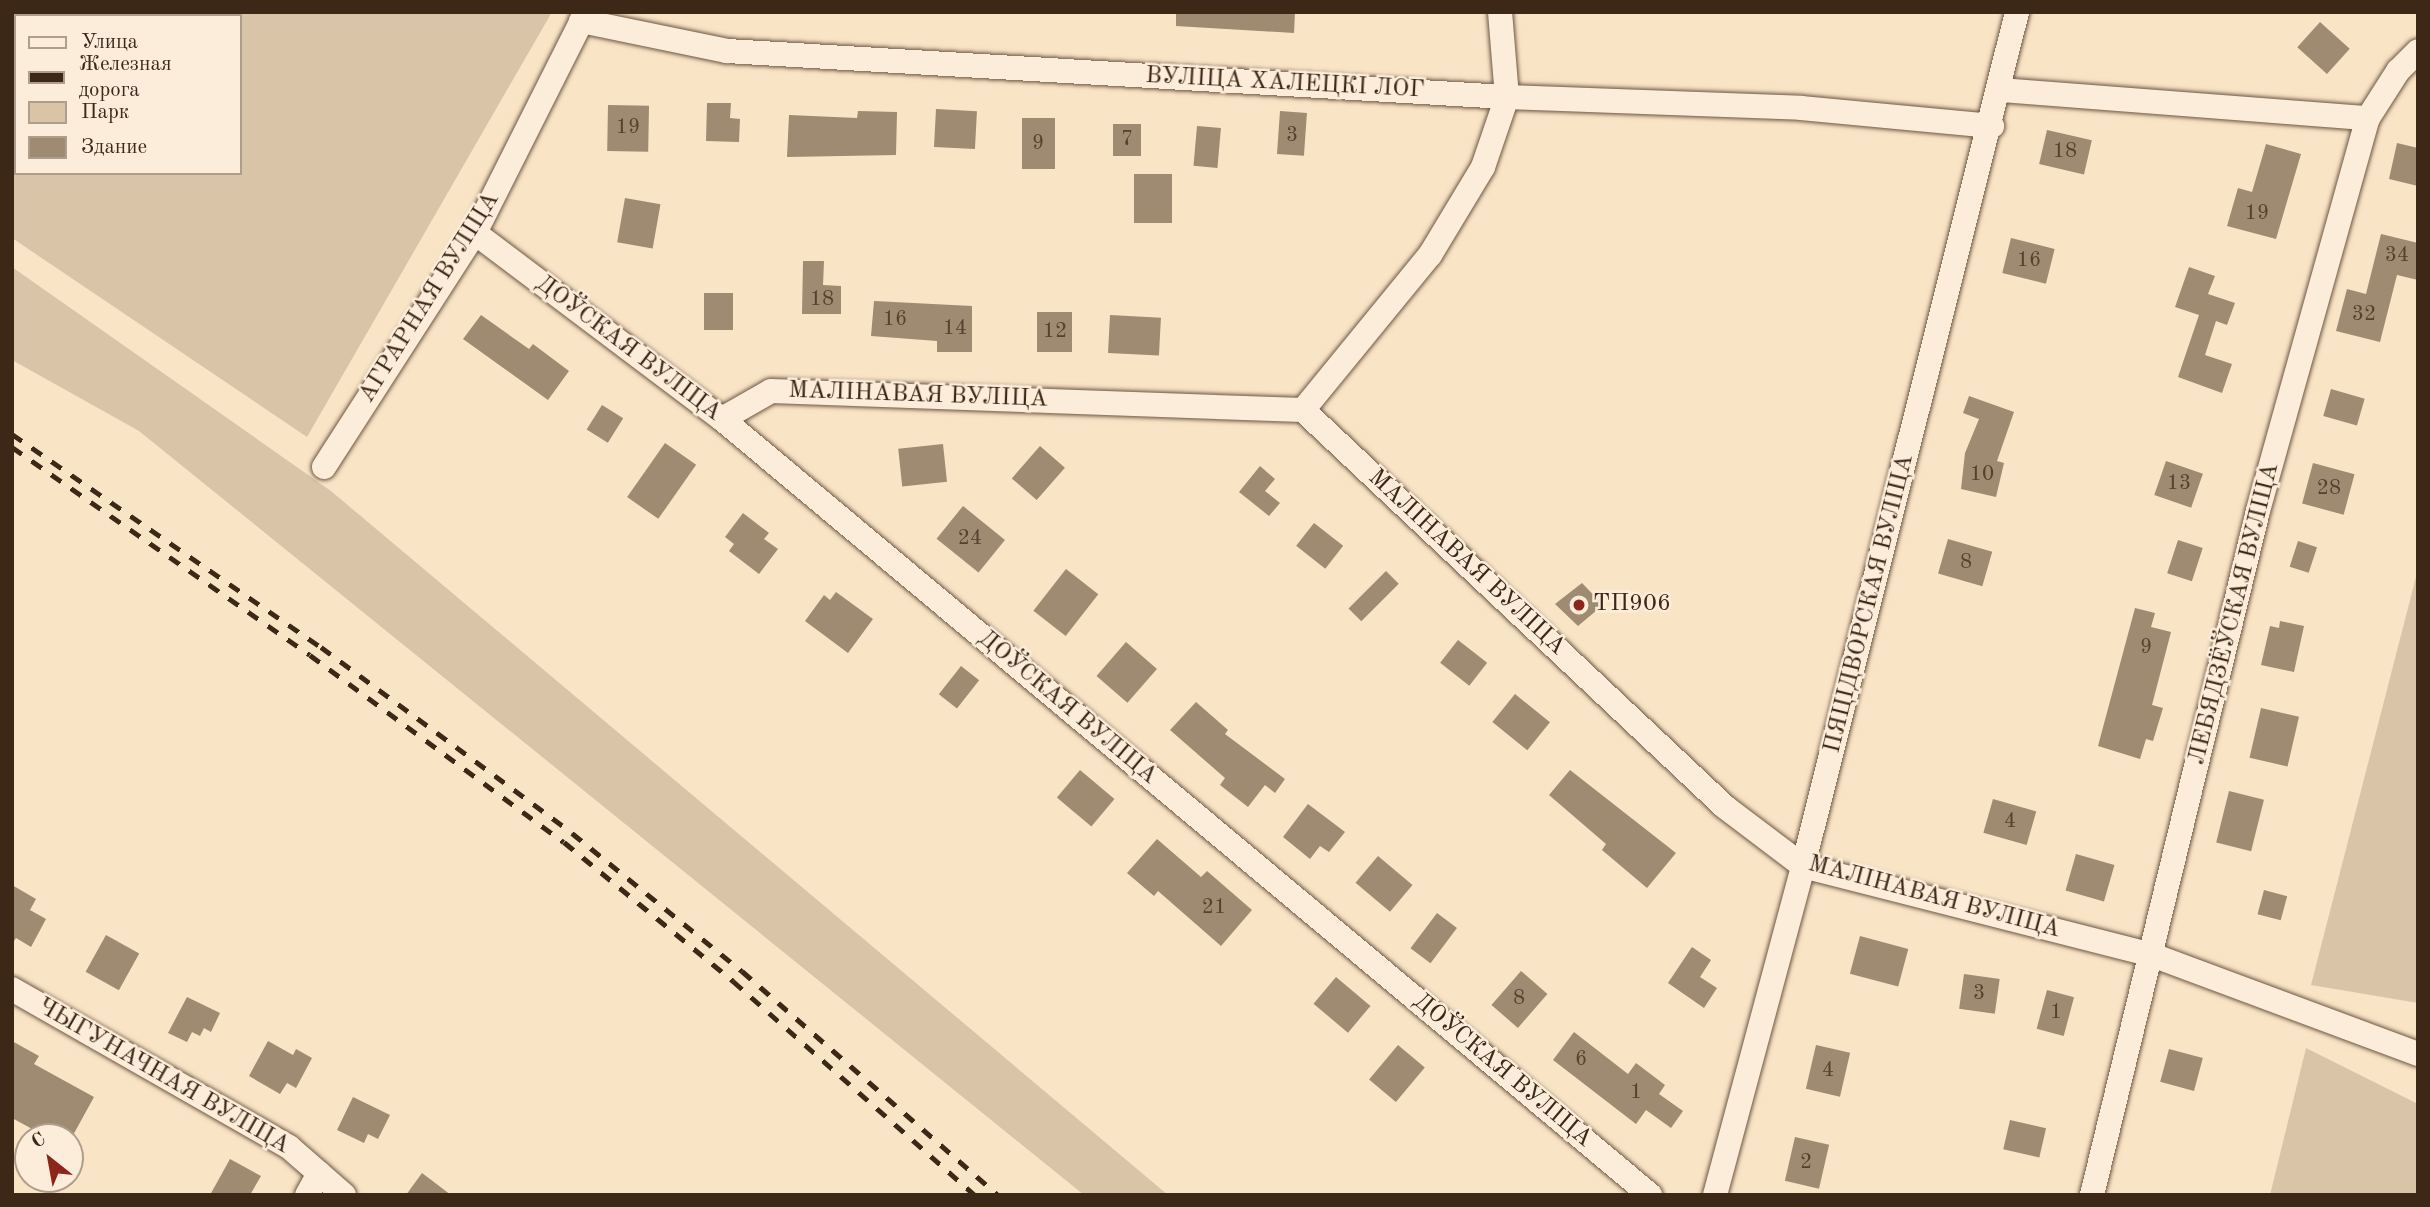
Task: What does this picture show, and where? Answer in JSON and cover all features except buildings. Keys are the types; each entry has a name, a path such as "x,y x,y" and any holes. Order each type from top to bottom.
{"street":[{"path":"1303,410 1430,255 1483,167 1507,97 1500,12"},
{"name":"ПЯЦІДВОРСКАЯ ВУЛІЦА","path":"1716,1195 1992,126 2017,12"},
{"name":"ВУЛІЦА ХАЛЕЦКІ ЛОГ","path":"584,17 727,51 1507,97 1801,108 1992,126"},
{"name":"АГРАРНАЯ ВУЛІЦА","path":"324,467 475,233 584,17"},
{"name":"ЛЕБЯДЗЁЎСКАЯ ВУЛІЦА","path":"2092,1195 2258,511 2368,118 2398,71 2418,51"},
{"path":"2000,90 2368,118"},
{"name":"ДОЎСКАЯ ВУЛІЦА","path":"475,233 722,419 1650,1195"},
{"name":"МАЛІНАВАЯ ВУЛІЦА","path":"722,419 771,391 1303,410 1725,807 1803,866 2152,954 2418,1054"},
{"name":"ЧЫГУНАЧНАЯ ВУЛІЦА","path":"12,989 289,1147 344,1195"},
{"path":"307,1195 319,1173"}],"green space":[{"path":"12,12 552,12 307,437 12,238"},
{"path":"12,267 331,491 1168,1195 1084,1195 139,431 12,360"},
{"path":"2418,569 2418,1003 2311,985"},
{"path":"2306,1048 2418,1104 2418,1195 2270,1195"}],"railway":[{"path":"12,434 321,647 572,833 742,971 998,1195"},
{"path":"12,447 310,655 564,842 733,981 975,1195"}],"place":[{"name":"ТП906","path":"1579,605"}]}
